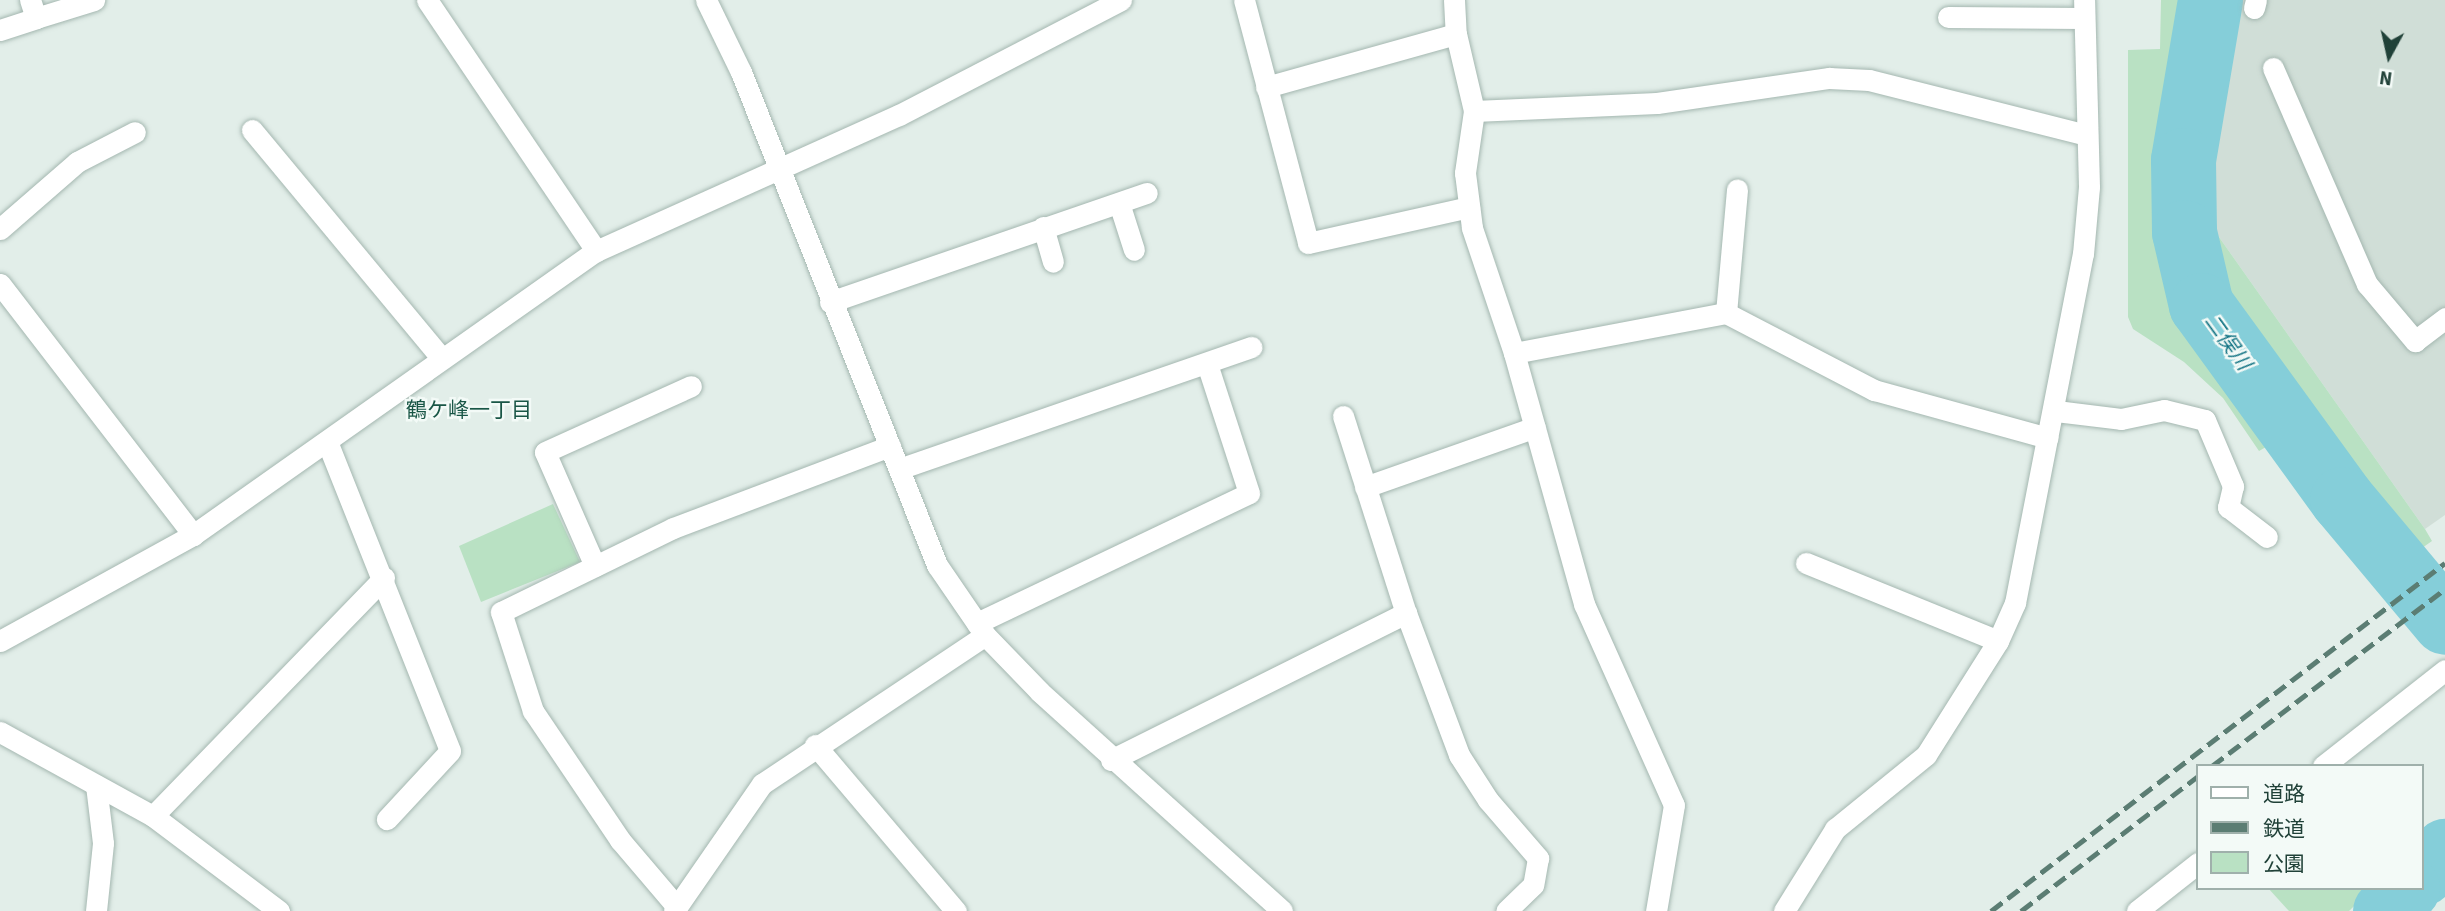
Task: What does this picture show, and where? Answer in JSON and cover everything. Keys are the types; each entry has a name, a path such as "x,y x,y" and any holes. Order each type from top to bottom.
{"street":[{"path":"0,30 33,9 94,0"},
{"path":"426,0 596,251"},
{"path":"706,0 741,72 830,302 937,565 981,629 1111,761 1282,911"},
{"path":"0,641 193,535 328,444 441,358 596,251 899,115 1121,0"},
{"path":"1244,0 1308,243 1469,207"},
{"path":"1454,0 1456,34 1474,111 1465,173 1472,228 1514,353 1584,604 1674,805 1656,911"},
{"path":"1784,911 1835,829 1926,755 1998,641 2015,604 2048,438 2056,411 2083,254 2089,187 2083,9 1948,17"},
{"path":"1266,87 1456,34"},
{"path":"2273,68 2367,284 2415,341 2445,318"},
{"path":"1474,111 1657,103 1829,78 1869,80 2087,135"},
{"path":"252,130 441,358"},
{"path":"0,229 77,162 135,132"},
{"path":"1726,313 1737,189"},
{"path":"830,302 1147,193"},
{"path":"1119,202 1134,250"},
{"path":"1043,227 1053,262"},
{"path":"0,284 193,535"},
{"path":"1514,353 1726,313 1874,390 2048,438"},
{"path":"899,469 1252,347"},
{"path":"890,446 673,528 501,612 533,711 620,841 676,909 762,783 981,629 1249,493 1207,364"},
{"path":"595,566 545,452 691,386"},
{"path":"2056,411 2121,419 2164,410 2205,420 2233,486 2228,507 2267,537"},
{"path":"1343,416 1406,613 1458,755 1488,800 1538,858 1533,885 1506,911"},
{"path":"1366,487 1535,427"},
{"path":"328,444 384,578 395,615 450,751 387,819"},
{"path":"1806,563 1998,641"},
{"path":"153,816 384,578"},
{"path":"1111,761 1406,613"},
{"path":"2326,764 2444,671"},
{"path":"0,732 153,816 279,911"},
{"path":"815,745 956,911"},
{"path":"96,785 103,843 96,911"},
{"path":"2137,911 2196,865"}],"shaded area":[{"path":"2237,0 2445,0 2445,515 2425,529 2214,230 2207,200 2209,169"}],"green space":[{"path":"2161,0 2237,0 2209,170 2207,200 2214,230 2425,529 2432,541 2412,555 2311,421 2259,451 2223,398 2184,362 2133,329 2128,317 2128,50 2160,49"},
{"path":"553,504 580,562 481,602 459,546"},
{"path":"2270,890 2371,890 2349,911 2289,911"}],"waterway":[{"name":"二俣川","path":"2210,0 2183,160 2184,232 2201,305 2342,499 2445,622"},
{"name":"二俣川","path":"2424,871 2445,851"},
{"name":"二俣川","path":"2385,911 2405,890"}],"railway":[{"path":"1991,911 2445,563"},
{"path":"2215,764 2445,589"},
{"path":"2021,911 2196,778"}],"district":[{"name":"鶴ケ峰一丁目","path":"469,410"}]}
